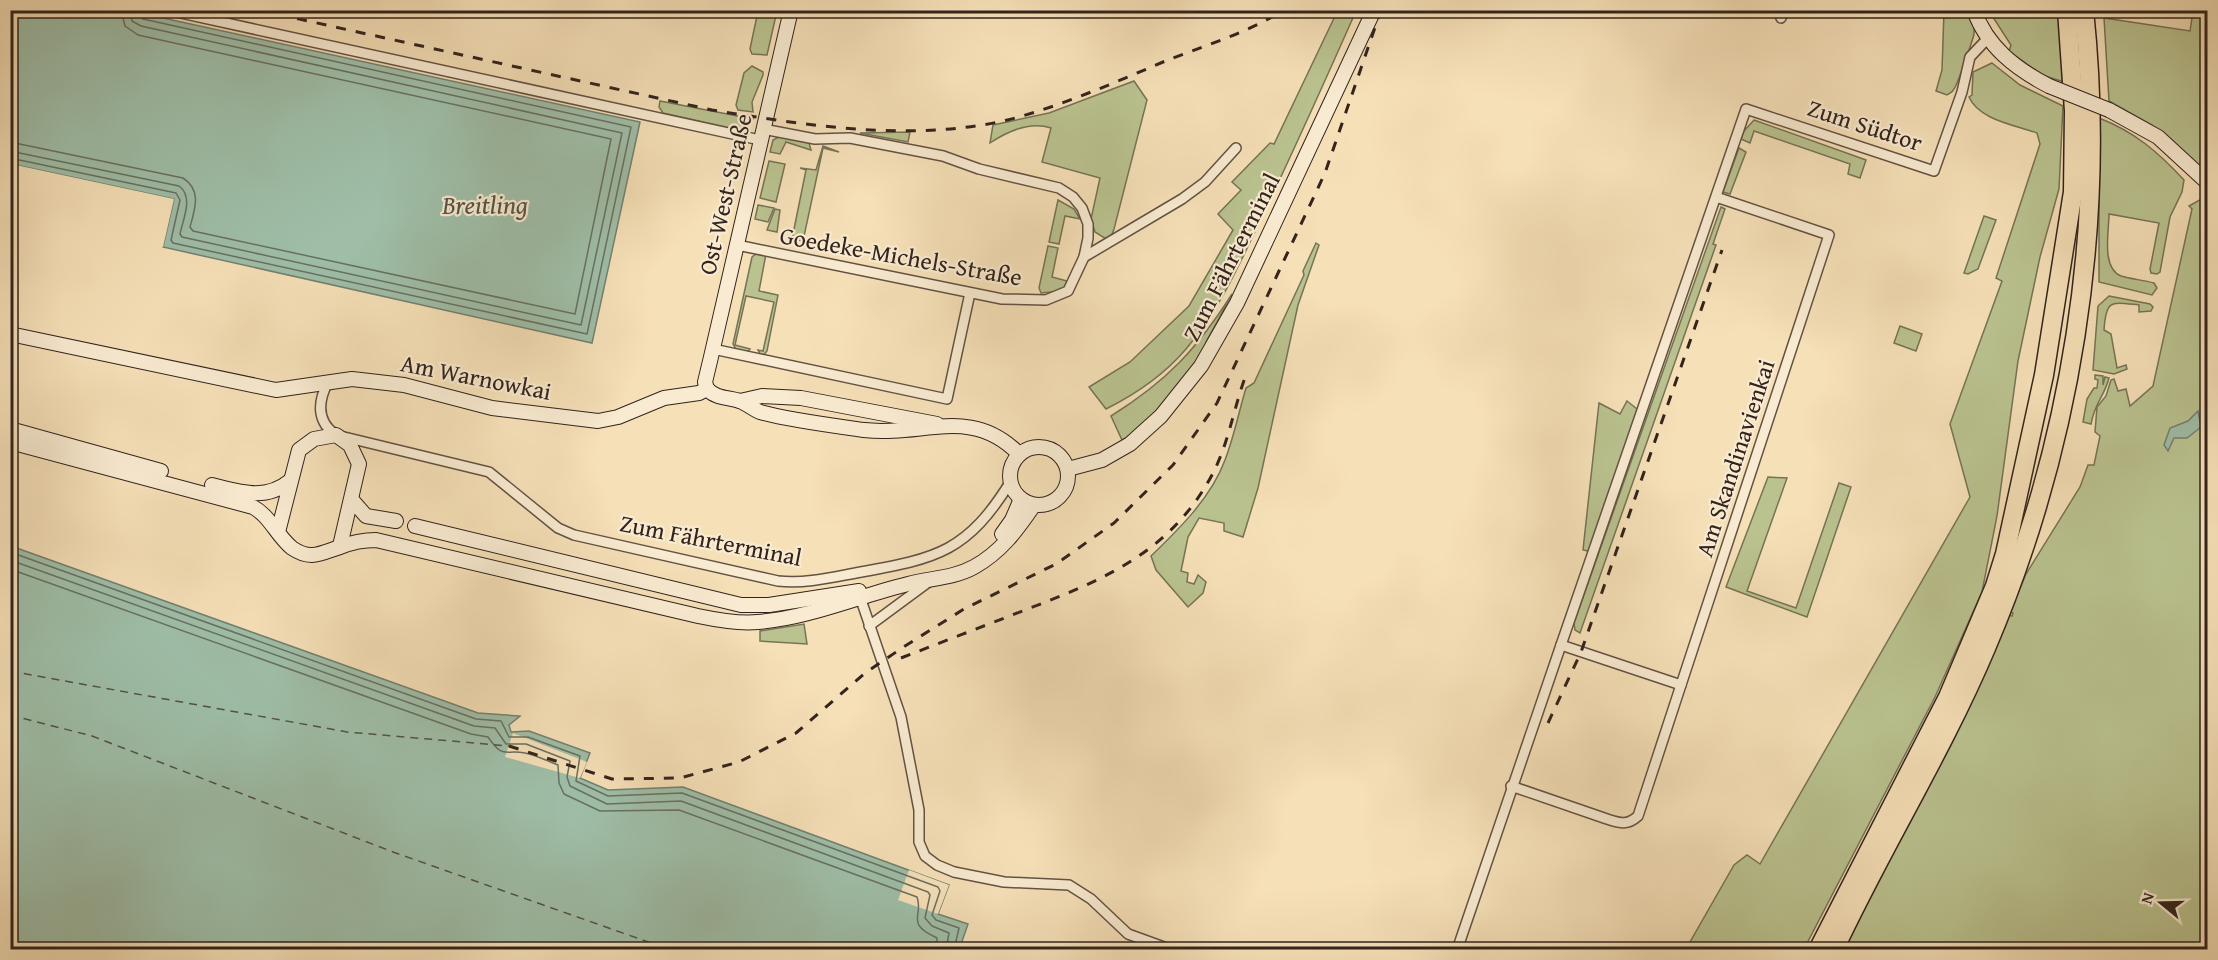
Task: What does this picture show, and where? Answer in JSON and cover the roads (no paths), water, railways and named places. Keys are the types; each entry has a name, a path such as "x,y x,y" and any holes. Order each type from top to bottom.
{"highway":[{"path":"1818,950 1948,697 1995,586 2005,554 2044,375 2073,192 2074,111 2067,10"},
{"path":"1833,950 1964,697 1996,623 2046,477 2083,286 2089,196 2090,114 2084,10"}],"street":[{"name":"Goedeke-Michels-Straße","path":"167,10 762,134 815,139 850,138 943,156 979,169 1059,188 1073,196 1085,216 1088,238 1084,257 1068,291 1055,298 1002,299 737,245"},
{"name":"Ost-West-Straße","path":"707,388 705,382 791,10"},
{"name":"Zum Fährterminal","path":"1068,469 1108,457 1143,434 1201,366 1237,303 1374,10"},
{"path":"1974,10 1988,38 2015,66 2049,86 2109,110 2158,137 2208,183"},
{"name":"Zum Südtor","path":"1716,197 1746,109 1934,171 1962,92 1970,57 1988,38"},
{"path":"1084,257 1182,199 1205,182 1236,148"},
{"path":"1457,950 1511,786 1716,197"},
{"name":"Am Skandinavienkai","path":"1681,685 1829,236 1716,197"},
{"path":"713,349 947,399 970,293"},
{"name":"Am Warnowkai","path":"10,334 276,390 352,379 404,385 492,408 598,421 618,417 664,398 699,393 707,388"},
{"path":"10,429 253,507 263,514 291,547 309,556 330,553 340,546 359,464 350,445 326,429 321,419 320,409 328,382"},
{"path":"707,388 713,395 740,401 759,411 865,430 905,432 945,426"},
{"path":"740,401 762,396 801,398 945,426 974,428 992,432 1019,454 1031,448 1045,447 1062,457 1068,469 1068,482 1063,494 1047,504 1034,505 1021,499 1011,482"},
{"name":"Zum Fährterminal","path":"336,435 489,472 558,528 584,538 778,581 807,582 908,564 935,556 968,536 990,512 1011,482 1011,467 1019,454"},
{"path":"278,532 299,450 314,439 336,435"},
{"path":"10,442 257,495 271,493 290,481"},
{"name":"Zum Fährterminal","path":"340,546 376,540 711,618 758,622 954,568 987,549 1004,532 1021,499"},
{"path":"351,500 366,516 396,521"},
{"name":"Zum Fährterminal","path":"415,526 741,605 769,605 860,595 962,572 991,556 1006,542 1034,505"},
{"path":"869,626 931,580"},
{"path":"860,595 901,717 919,810 919,842 925,856 937,865 954,872 1004,882 1069,885 1091,898 1128,934 1172,950"},
{"path":"1511,786 1622,824 1631,822 1638,816 1681,685 1561,645"}],"water":[{"name":"Breitling","path":"11,11 131,11 640,122 592,343 163,247 174,199 11,164"},
{"path":"2198,411 2201,427 2187,438 2174,438 2168,451 2164,445 2170,428 2188,421"},
{"path":"11,546 478,713 520,716 509,725 511,732 529,731 590,753 580,778 608,790 683,787 949,885 938,914 968,924 959,950 11,950"}],"railway":[{"path":"228,10 266,19"},
{"path":"258,10 712,110 788,122 866,130 904,131 943,130 1019,117 1092,92 1240,32 1284,10"},
{"path":"509,746 612,779 680,778 739,762 796,733 865,673 905,646 964,609 1056,564 1114,523 1173,465 1217,403 1325,173 1381,10"},
{"path":"1548,723 1581,652 1722,250"},
{"path":"901,658 1081,587 1107,575 1155,544 1176,525 1195,502 1212,475 1223,450 1247,372"}]}
